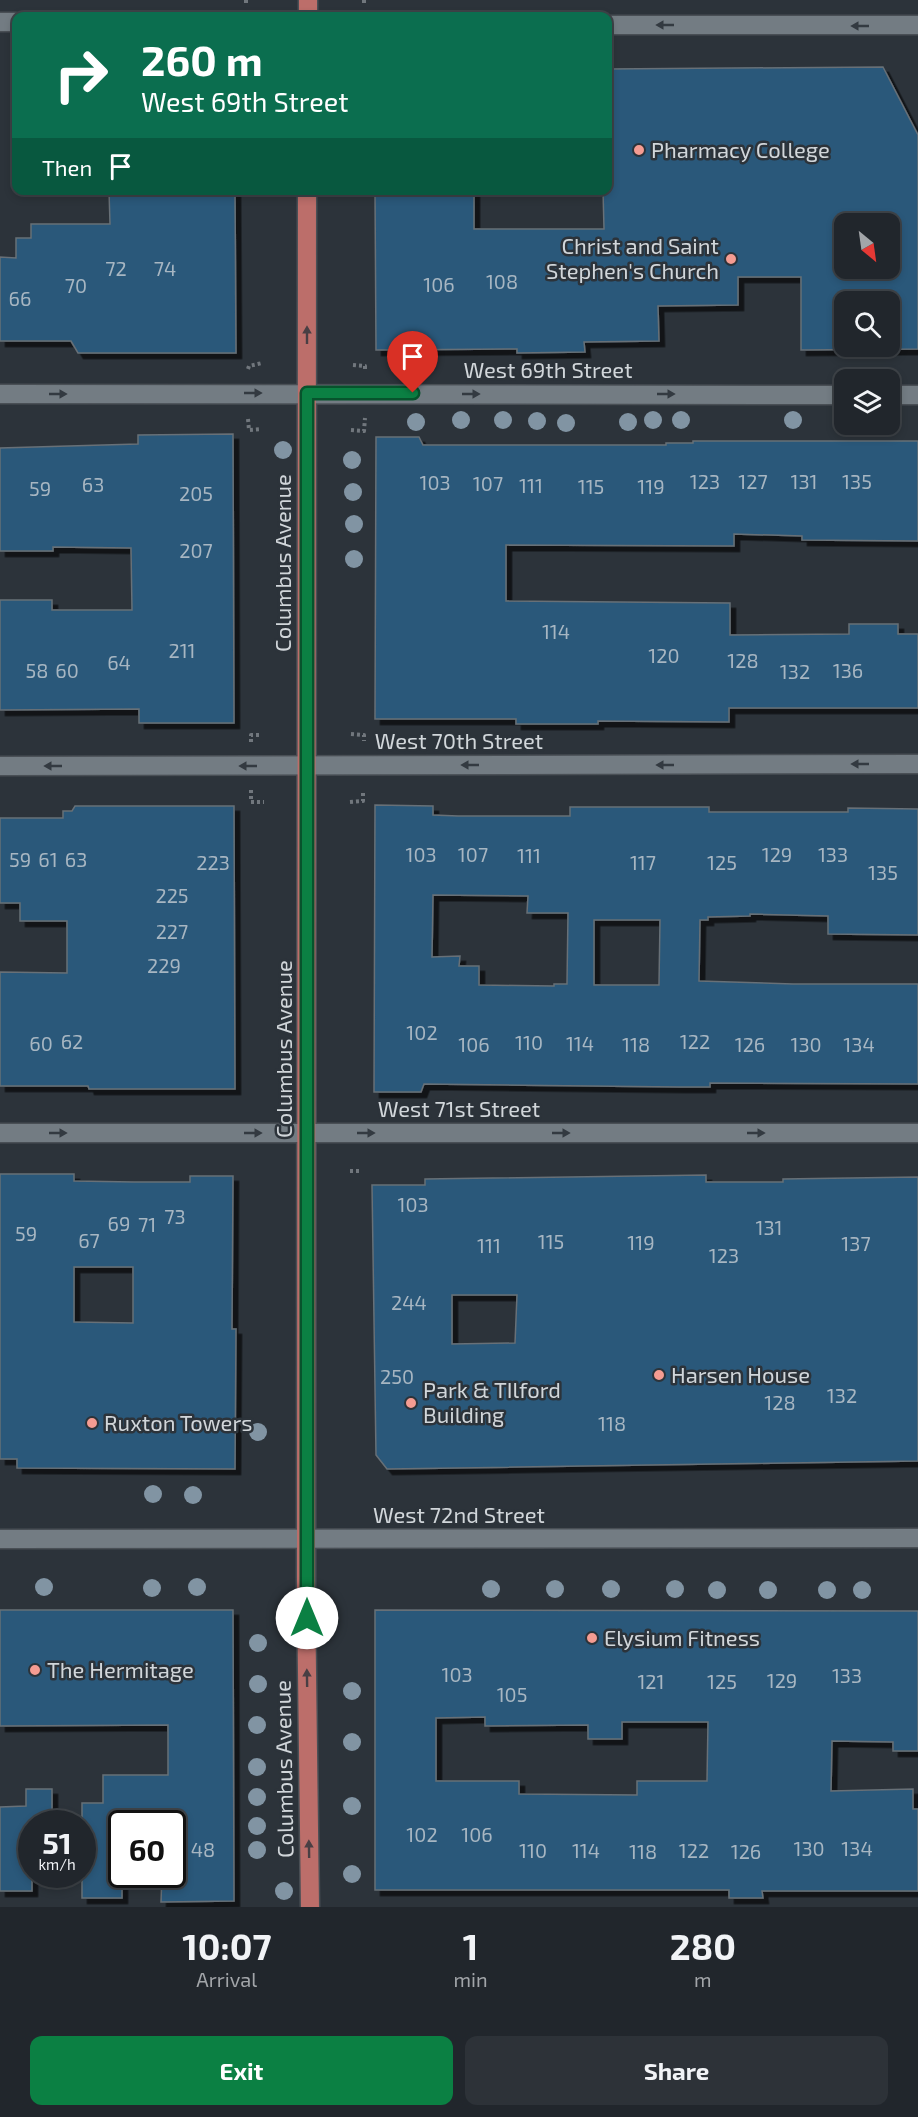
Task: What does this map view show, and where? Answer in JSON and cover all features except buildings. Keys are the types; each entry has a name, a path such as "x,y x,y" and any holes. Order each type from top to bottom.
{"main road":[{"name":"Columbus Avenue","path":"307,195 307,1539 310,1907"}],"street":[{"path":"612,25 918,25"},
{"name":"West 69th Street","path":"0,394 834,395"},
{"path":"900,395 918,395"},
{"name":"West 70th Street","path":"0,766 918,764"},
{"name":"West 71st Street","path":"0,1133 918,1134"},
{"name":"West 72nd Street","path":"0,1539 918,1539"}],"path":[{"path":"249,366 262,363"},
{"path":"353,365 365,366"},
{"path":"248,418 249,430 261,429"},
{"path":"351,430 364,431 365,418"},
{"path":"351,734 364,735"},
{"path":"251,745 251,735 262,735"},
{"path":"251,789 251,802 264,802"},
{"path":"350,802 363,801 363,790"},
{"path":"350,1171 362,1171"}],"place":[{"name":"Pharmacy College","path":"639,150"},
{"name":"Christ and Saint Stephen's Church","path":"731,259"},
{"name":"Harsen House","path":"659,1375"},
{"name":"Park & TIlford Building","path":"411,1403"},
{"name":"Ruxton Towers","path":"92,1423"},
{"name":"Elysium Fitness","path":"592,1638"},
{"name":"The Hermitage","path":"35,1670"}],"route":[{"path":"307,1618 307,393 413,393"}]}
